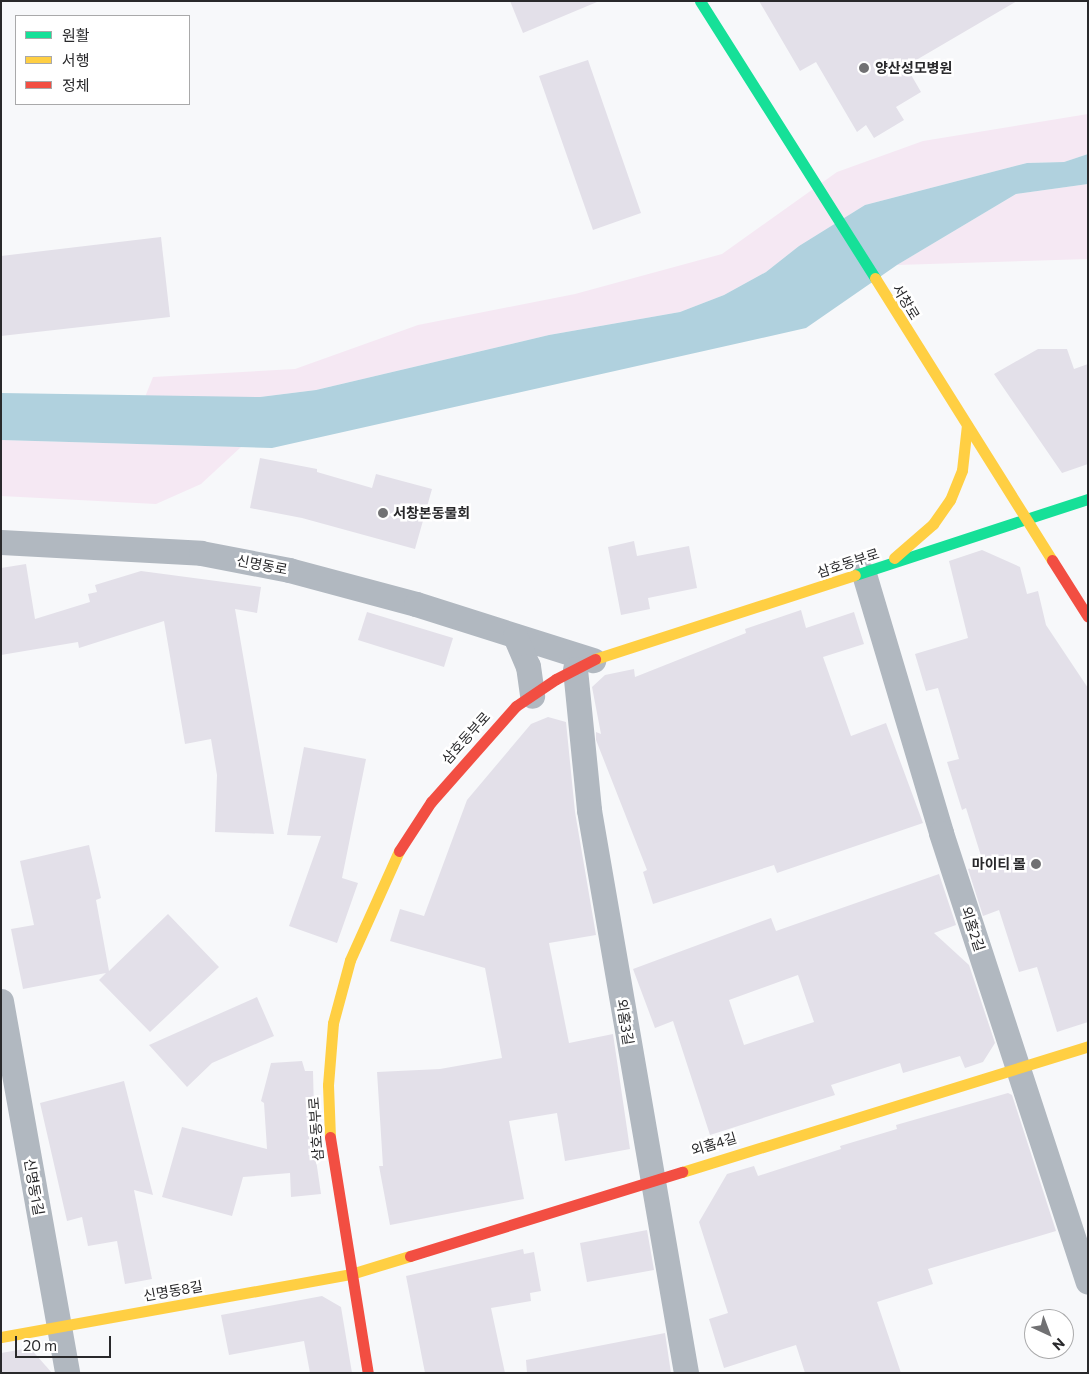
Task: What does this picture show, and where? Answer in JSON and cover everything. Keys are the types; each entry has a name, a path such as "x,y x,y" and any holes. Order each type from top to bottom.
{"street":[{"name":"서창로","path":"700,1 811,173 921,356 1029,519 1088,617"},
{"path":"873,571 933,524 950,500 962,470 966,425"},
{"name":"삼호동부로","path":"368,1373 331,1152 328,1085 334,1023 350,960 394,859 431,802 474,750 516,706 584,665 1088,499"},
{"name":"신명동로","path":"1,542 201,553 307,575 416,604 515,636 584,665"},
{"name":"외홈2길","path":"873,571 941,833 1020,1065 1088,1282"},
{"path":"515,636 528,666 532,696"},
{"name":"외홈3길","path":"584,665 589,810 654,1178 686,1373"},
{"name":"신명동1길","path":"1,1001 67,1373"},
{"name":"외홈4길","path":"351,1274 654,1178 1020,1065 1088,1046"},
{"name":"신명동8길","path":"1,1337 351,1274"}],"shaded area":[{"path":"1088,114 1088,154 1064,162 1027,163 865,205 799,246 766,272 724,295 680,312 549,335 316,390 260,397 145,397 153,377 295,369 418,325 575,294 722,254 837,172 923,141"},
{"path":"1088,184 1088,259 897,265 1016,194"},
{"path":"1,440 241,447 201,484 156,504 1,496"}],"water":[{"path":"1088,154 1088,184 1016,194 897,265 806,328 272,448 1,440 1,393 260,397 316,390 549,335 680,312 724,295 766,272 799,246 865,205 1027,163 1064,162"}],"building":[{"path":"510,1 597,1 597,2 523,33"},
{"name":"양산성모병원","path":"759,1 1017,1 906,66 921,92 896,107 904,120 874,138 866,125 857,132 816,62 800,71"},
{"path":"588,60 641,213 593,230 539,76"},
{"path":"161,237 170,317 1,336 1,256"},
{"path":"1038,349 1067,349 1074,369 1088,364 1088,464 1062,473 994,374"},
{"path":"260,458 317,469 317,472 372,488 376,474 432,489 415,549 302,518 250,508"},
{"path":"634,541 637,556 689,546 697,588 648,598 650,609 621,615 608,547"},
{"path":"982,550 1020,567 1027,594 1038,591 1046,625 1088,688 1088,1022 1057,1032 1037,967 1019,972 999,910 983,916 968,869 979,866 977,861 982,859 966,808 962,810 947,762 959,759 938,688 926,691 915,654 968,638 949,561"},
{"path":"26,564 35,619 90,602 88,594 97,592 95,585 141,571 261,587 257,613 235,609 274,834 215,832 217,775 211,739 185,744 164,621 79,648 78,642 1,655 1,568"},
{"path":"801,610 806,628 854,612 864,644 823,657 851,736 886,723 923,823 777,873 774,865 653,904 643,872 647,870 596,740 596,732 601,734 592,687 605,675 634,669 635,677 746,633 745,629"},
{"path":"367,612 453,638 444,667 358,640"},
{"path":"548,717 566,722 575,812 596,935 549,943 569,1043 613,1034 630,1149 565,1161 557,1113 509,1121 524,1199 390,1225 379,1166 383,1166 377,1072 440,1069 502,1058 485,968 390,941 400,909 424,916 467,800 531,724"},
{"path":"304,747 366,759 342,878 358,883 337,943 289,926 321,836 287,835"},
{"path":"89,845 101,898 96,900 109,971 168,914 219,967 150,1032 99,980 106,973 23,989 11,929 34,925 20,861"},
{"path":"939,874 956,925 934,933 969,965 995,1043 983,1062 965,1068 960,1056 903,1073 900,1063 831,1085 835,1095 710,1135 673,1021 655,1028 633,969 771,918 776,931","holes":["798,975 814,1022 744,1045 729,1000"]},
{"path":"257,997 274,1036 212,1063 187,1087 149,1045"},
{"path":"302,1061 305,1071 313,1071 315,1153 321,1194 291,1197 290,1173 243,1177 232,1216 162,1197 182,1127 267,1149 264,1103 261,1101 271,1063"},
{"path":"124,1081 153,1195 134,1190 152,1279 125,1284 117,1241 88,1246 82,1217 67,1221 40,1103"},
{"path":"1008,1093 1012,1095 1056,1231 928,1269 933,1284 877,1302 901,1373 805,1373 796,1345 724,1368 709,1319 728,1313 699,1222 727,1174 754,1166 758,1176 841,1149 840,1146 897,1129 896,1125"},
{"path":"647,1230 654,1270 587,1282 580,1243"},
{"path":"523,1249 524,1254 534,1252 541,1291 530,1293 531,1301 491,1308 505,1373 425,1373 406,1276"},
{"path":"322,1296 341,1307 352,1373 310,1373 304,1341 229,1355 221,1315"},
{"path":"665,1333 671,1373 527,1373 526,1360"},
{"path":"30,1348 52,1373 1,1373 1,1353"}],"traffic: fast":[{"path":"700,1 875,278"},
{"path":"855,575 1088,499"}],"traffic: slow":[{"path":"875,278 1052,560"},
{"path":"894,558 933,524 950,500 962,470 967,425"},
{"path":"595,659 855,575"},
{"path":"330,1137 328,1085 333,1023 350,960 399,851"},
{"path":"682,1172 1088,1046"},
{"path":"1,1337 351,1274 410,1256"}],"traffic: jam":[{"path":"1052,560 1088,617"},
{"path":"399,851 431,802 516,706 556,679 595,659"},
{"path":"330,1137 368,1373"},
{"path":"410,1256 682,1172"}],"place":[{"name":"양산성모병원","path":"864,68"},
{"name":"서창본동물회","path":"383,513"},
{"name":"마이티 볼","path":"1036,864"}]}
